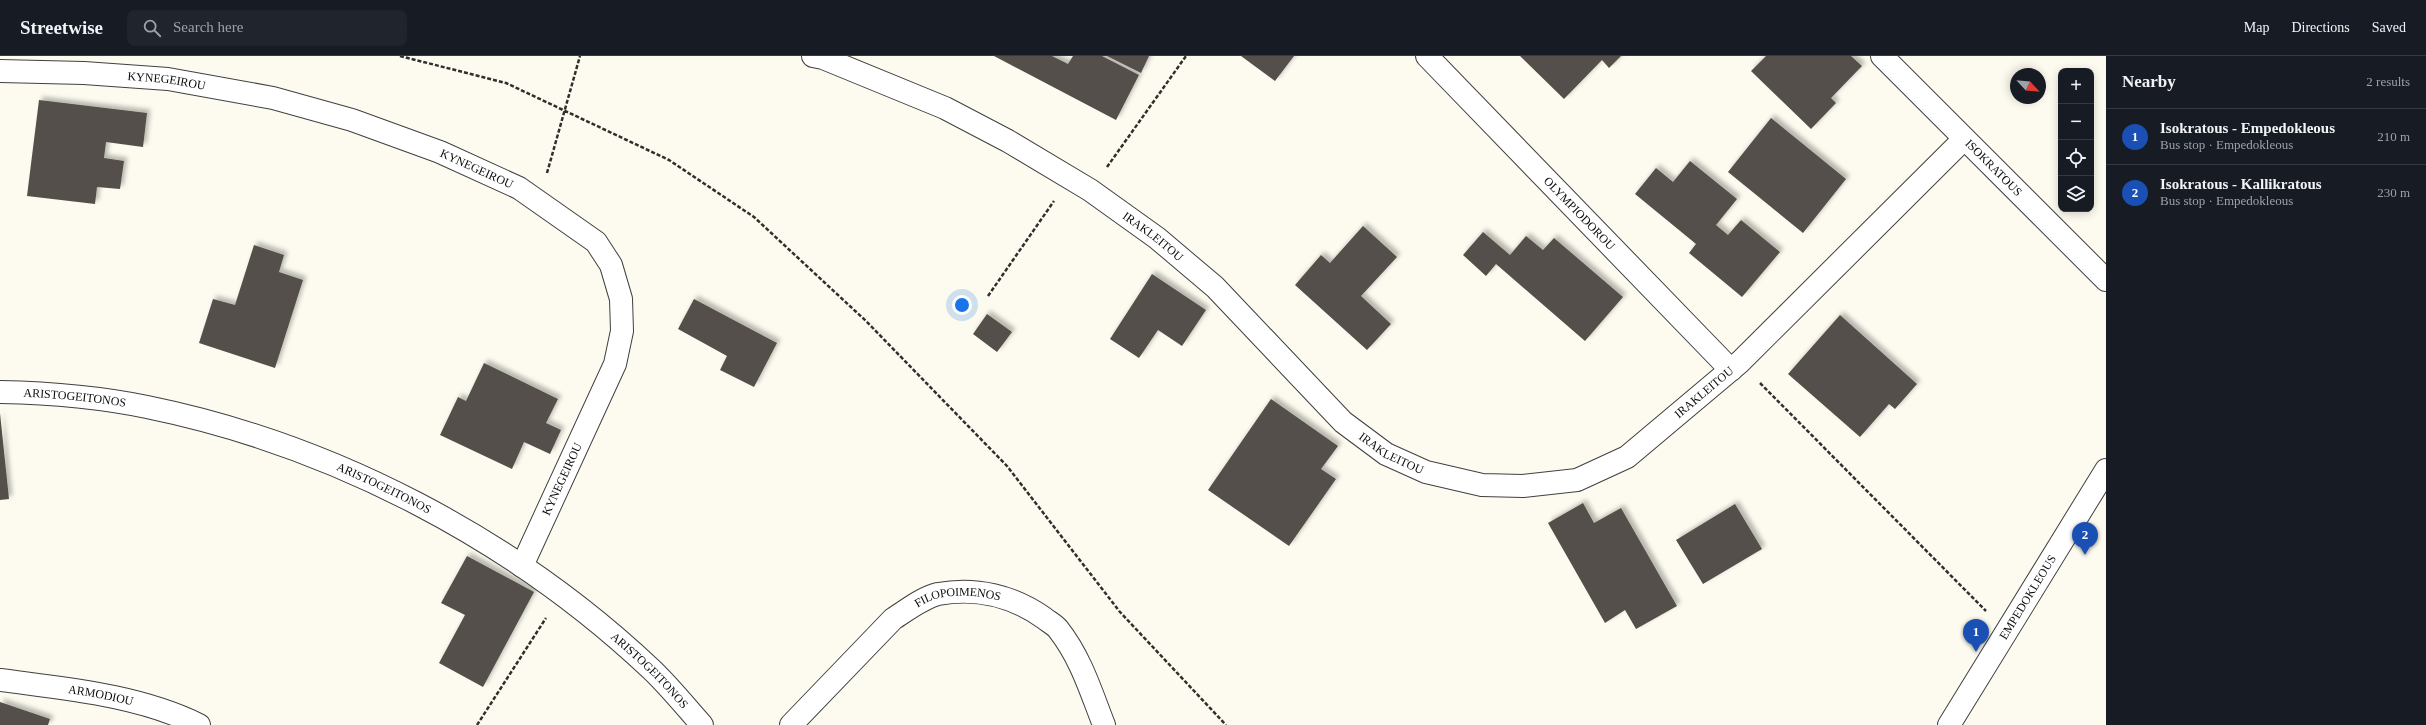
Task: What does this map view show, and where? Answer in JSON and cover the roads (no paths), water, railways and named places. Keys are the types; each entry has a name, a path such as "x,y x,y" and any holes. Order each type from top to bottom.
{"street":[{"name":"OLYMPIODOROU","path":"1427,56 1736,366"},
{"name":"ISOKRATOUS","path":"1882,56 2106,280"},
{"name":"IRAKLEITOU","path":"820,57 945,108 1008,141 1090,190 1157,238 1215,287 1343,422 1386,454 1426,472 1482,485 1523,486 1577,480 1628,457 1736,366 1964,139"},
{"name":"KYNEGEIROU","path":"0,71 84,73 168,79 273,98 352,120 440,152 519,188 596,242 611,265 621,299 622,331 615,364 522,566"},
{"name":"ARISTOGEITONOS","path":"0,392 58,394 147,407 221,426 299,451 374,484 442,518 522,566 562,594 651,669 702,725"},
{"name":"EMPEDOKLEOUS","path":"1949,725 2106,470"},
{"name":"FILOPOIMENOS","path":"791,725 893,620 913,605 937,595 970,591 1003,596 1028,607 1058,628 1079,660 1104,725"},
{"name":"ARMODIOU","path":"0,680 89,692 177,714 199,725"}],"place":[{"name":"Isokratous - Kallikratous","path":"2085,555"},
{"name":"Isokratous - Empedokleous","path":"1976,652"}]}
